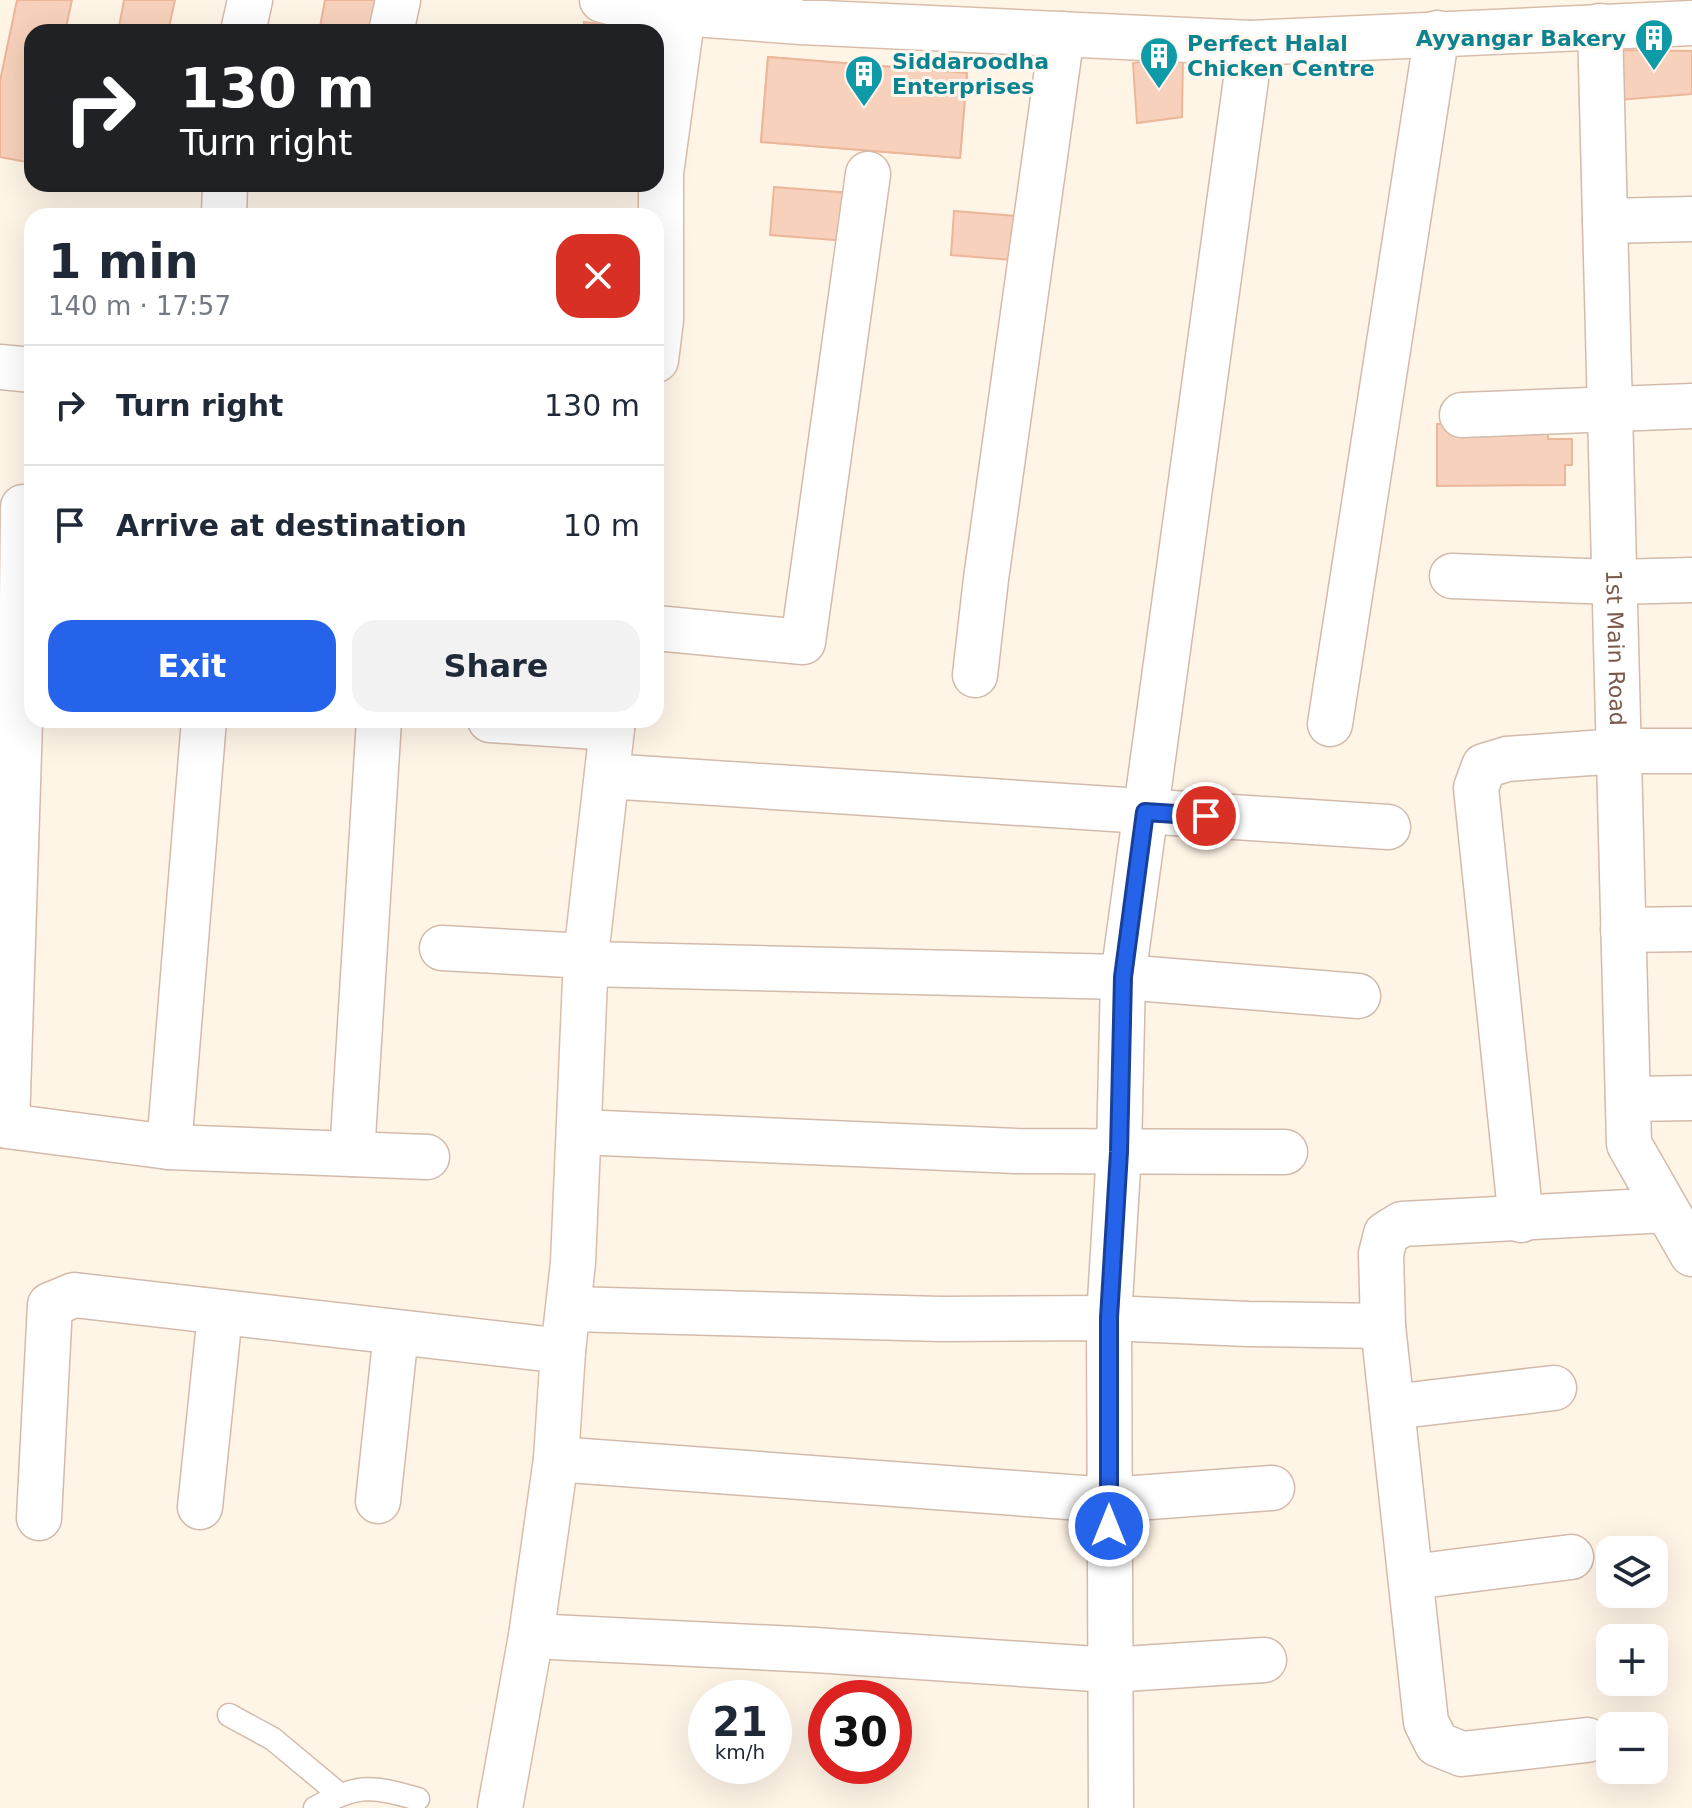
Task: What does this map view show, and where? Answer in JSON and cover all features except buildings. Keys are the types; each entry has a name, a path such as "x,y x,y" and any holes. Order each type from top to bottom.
{"street":[{"path":"245,24 250,0"},
{"path":"393,24 398,0"},
{"path":"602,0 640,10 807,11 1062,34 1251,43 1692,23"},
{"path":"664,157 712,9"},
{"name":"1st Main Road","path":"1600,26 1629,1144 1692,1254"},
{"path":"1330,724 1437,33"},
{"path":"975,675 1062,34"},
{"path":"1111,1808 1109,1318 1119,1152 1123,977 1251,43"},
{"path":"664,629 803,642 868,174"},
{"path":"1605,221 1692,219"},
{"path":"0,367 24,369"},
{"path":"1462,415 1692,406"},
{"path":"23,507 24,568"},
{"path":"1452,576 1614,582 1692,580"},
{"path":"24,728 7,1126 169,1147 427,1157"},
{"path":"169,1147 203,728"},
{"path":"352,1154 379,728"},
{"path":"506,1807 556,1459 569,1309 587,960 613,728"},
{"path":"1521,1220 1476,788 1484,766 1507,759 1619,751 1692,751"},
{"path":"607,776 1388,827"},
{"path":"1623,930 1692,929"},
{"path":"442,948 587,960 1123,977 1358,996"},
{"path":"1628,1099 1692,1098"},
{"path":"579,1132 1016,1151 1285,1152"},
{"path":"1587,1740 1462,1754 1437,1744 1426,1722 1383,1326 1381,1254 1386,1234 1402,1224 1666,1210"},
{"path":"39,1518 50,1305 74,1295 563,1351"},
{"path":"569,1309 1383,1326"},
{"path":"200,1507 220,1314"},
{"path":"378,1501 396,1333"},
{"path":"1392,1407 1554,1388"},
{"path":"556,1459 1109,1500 1272,1488"},
{"path":"1412,1577 1571,1557"},
{"path":"531,1636 815,1650 1109,1670 1264,1660"}],"lane":[{"path":"229,1715 273,1739 339,1794"},
{"path":"315,1808 339,1794 379,1787 418,1799"}],"place":[{"name":"Ayyangar Bakery","path":"1654,72"},
{"name":"Perfect Halal Chicken Centre","path":"1159,90"},
{"name":"Siddaroodha Enterprises","path":"864,108"}],"route":[{"path":"1109,1526 1109,1318 1119,1152 1123,977 1145,812 1206,816"}]}
